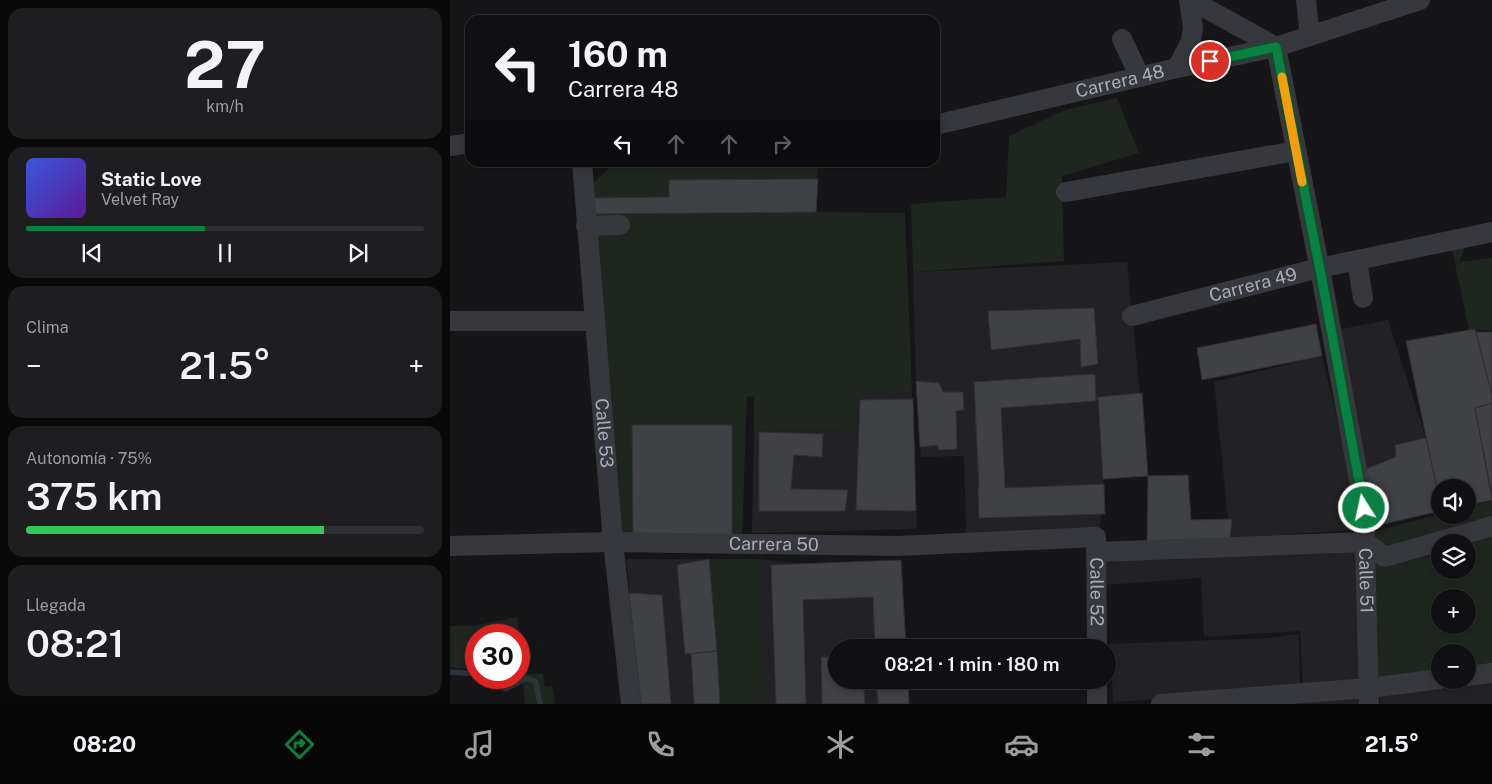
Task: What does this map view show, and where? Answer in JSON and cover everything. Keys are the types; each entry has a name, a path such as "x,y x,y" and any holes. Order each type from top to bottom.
{"street":[{"path":"1190,0 1276,47"},
{"path":"1177,68 1191,41 1193,27 1190,0"},
{"path":"1306,0 1310,36"},
{"name":"Carrera 48","path":"940,124 1177,68 1276,47 1420,0"},
{"path":"1122,39 1140,77"},
{"name":"Calle 51","path":"1276,47 1364,508 1369,696"},
{"path":"450,146 465,144"},
{"path":"1066,192 1296,151"},
{"name":"Calle 53","path":"582,167 613,542 631,704"},
{"path":"586,226 620,225"},
{"name":"Carrera 49","path":"1132,316 1178,310 1319,268 1492,232"},
{"path":"1357,261 1363,298"},
{"path":"450,321 594,321"},
{"path":"1365,542 1385,557 1492,526"},
{"name":"Carrera 50","path":"450,546 613,542 897,546 1365,542"},
{"name":"Calle 52","path":"1096,544 1097,639"},
{"path":"1476,675 1492,673"},
{"path":"1161,704 1369,696 1431,681"},
{"path":"1097,689 1097,704"}],"shaded area":[{"path":"1117,98 1139,153 1062,176 1064,261 913,272 911,204 1006,197 1009,136 1065,110"},
{"path":"610,167 818,167 816,212 905,213 912,393 857,394 856,430 754,429 754,396 747,397 742,539 619,536 591,186"},
{"path":"1465,247 1459,262 1492,258 1492,330 1469,330 1452,249"},
{"path":"1127,262 1148,476 1103,479 1100,529 966,534 964,456 921,457 916,381 913,272"},
{"path":"1388,320 1426,438 1395,445 1396,457 1363,470 1331,331"},
{"path":"1322,356 1357,504 1356,530 1230,538 1214,382"},
{"path":"912,393 917,529 752,533 754,429 856,430 856,394"},
{"path":"1492,501 1492,670 1476,671 1476,644 1431,644 1431,676 1375,682 1369,533 1431,516 1431,524 1476,524 1476,505"},
{"path":"1359,547 1361,683 1303,689 1300,631 1204,637 1201,578 1103,585 1100,556"},
{"path":"626,559 759,559 802,564 901,560 906,639 828,639 828,689 908,689 909,704 641,704"},
{"path":"709,559 759,559 765,704 720,704"},
{"path":"517,617 518,624 482,624"},
{"path":"450,626 465,626 465,669 450,667"},
{"path":"1299,634 1300,690 1113,702 1112,689 1116,689 1116,644 1268,638"},
{"path":"530,674 543,674 545,687 552,685 555,704 525,704 523,689 530,689"},
{"path":"1492,683 1492,704 1380,704 1380,696 1440,689 1476,689 1476,685"},
{"path":"1363,693 1363,704 1219,704"}],"building":[{"path":"818,179 816,212 594,214 592,198 669,197 669,180"},
{"path":"1094,308 1098,364 1081,367 1080,339 991,350 988,311"},
{"path":"1316,324 1322,356 1202,380 1197,348"},
{"path":"1475,329 1492,395 1492,403 1475,408 1492,500 1476,503 1476,479 1435,479 1406,341"},
{"path":"1476,332 1492,332 1492,395 1483,360"},
{"path":"1095,374 1096,401 1001,408 1005,488 1104,484 1105,514 979,518 974,382"},
{"path":"916,381 939,383 943,392 963,392 964,410 956,411 957,449 938,450 938,445 920,447"},
{"path":"1142,393 1148,476 1103,479 1098,397"},
{"path":"913,399 916,511 856,510 860,400"},
{"path":"1492,403 1492,495 1475,408"},
{"path":"632,425 732,425 732,538 633,535"},
{"path":"759,432 823,434 822,457 794,455 791,489 848,490 845,511 759,511"},
{"path":"1426,438 1435,479 1431,479 1431,513 1371,527 1363,470 1396,457 1395,445"},
{"path":"1188,475 1191,520 1232,519 1230,538 1147,543 1148,476"},
{"path":"709,559 717,651 685,654 677,565"},
{"path":"901,560 905,639 875,639 873,597 803,600 806,704 776,704 771,565"},
{"path":"629,593 662,595 671,704 641,704"},
{"path":"717,651 720,704 694,704 691,654"},
{"path":"821,657 828,657 828,689 864,689 865,704 822,704"},
{"path":"877,689 908,689 909,704 878,704"}],"waterway":[{"path":"450,672 465,673"},
{"path":"530,680 536,682 540,704"}],"slow traffic":[{"path":"1282,77 1302,182"}],"route":[{"path":"1210,61 1276,47 1364,508"}]}
